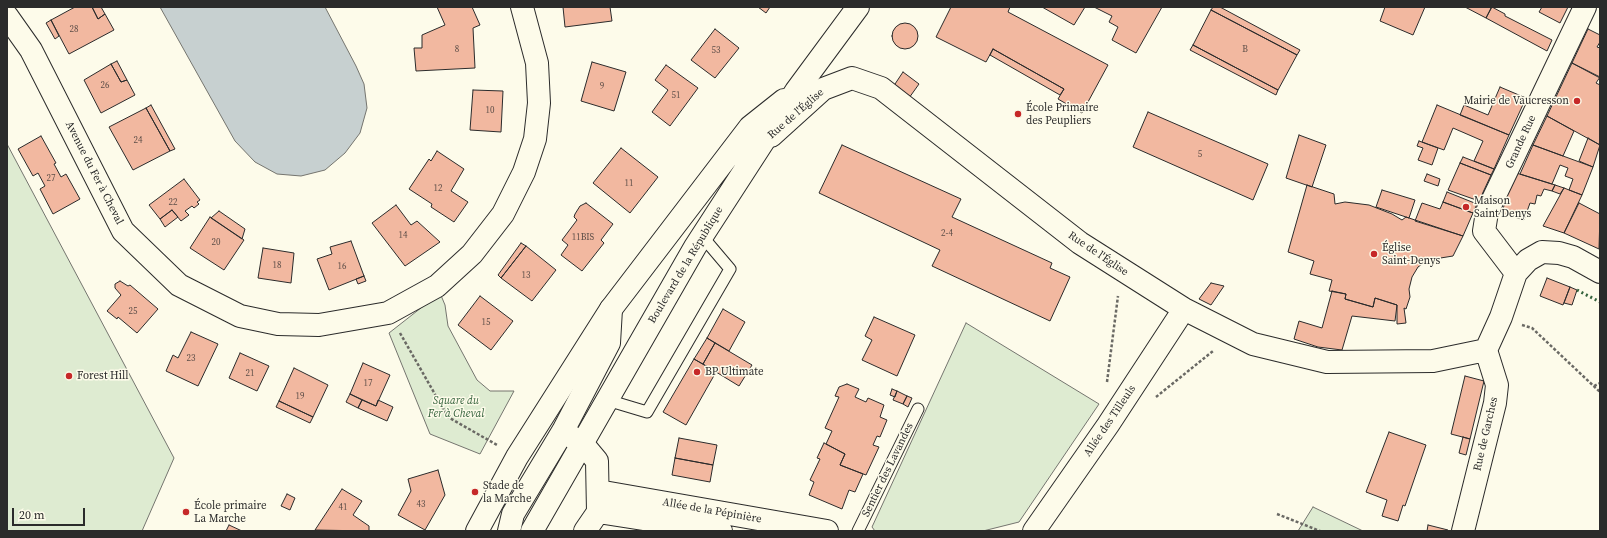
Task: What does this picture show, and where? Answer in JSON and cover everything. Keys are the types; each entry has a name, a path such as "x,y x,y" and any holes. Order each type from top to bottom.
{"street":[{"name":"Avenue du Fer à Cheval","path":"7,16 31,50 123,231 179,285 240,316 278,324 319,325 388,313 437,286 472,254 503,214 524,172 535,139 539,103 537,63 522,7"},
{"name":"Boulevard de la République","path":"532,531 702,236 796,91 858,7"},
{"name":"Grande Rue","path":"1516,273 1484,231 1487,212 1585,7"},
{"name":"Rue de l'Église","path":"763,143 823,89 852,78 881,88 1080,243 1184,309 1253,344 1327,362 1433,361 1486,350"},
{"name":"Boulevard de la République","path":"477,531 517,457 612,309 750,126 796,91"},
{"path":"1486,350 1501,317 1516,273 1528,260 1542,252 1558,253 1573,257 1600,272"},
{"path":"509,531 513,514 563,431 609,343 612,309"},
{"name":"Allée des Tilleuls","path":"1034,531 1108,425 1184,309"},
{"name":"Rue de Garches","path":"1463,531 1494,403 1497,384 1486,350"},
{"path":"542,417 582,443 597,461 598,501 585,531"},
{"name":"Allée de la Pépinière","path":"598,501 721,531"},
{"name":"Allée de la Pépinière","path":"598,501 827,531"}],"lane":[{"path":"607,400 647,412 730,269 702,236"},
{"name":"Sentier des Lavandes","path":"858,531 918,409"}],"path":[{"path":"388,313 448,416 517,457"},
{"path":"1501,317 1532,328 1600,392"},
{"path":"1594,386 1600,382"},
{"path":"1277,514 1320,531"}],"green space":[{"name":"Forest Hill","path":"7,144 174,458 142,531 7,531"},
{"name":"Square du Fer à Cheval","path":"440,293 445,305 448,326 477,380 490,391 514,391 480,454 430,434 389,333"},
{"path":"966,323 1099,404 1019,522 983,531 875,531 872,527"},
{"path":"1313,507 1363,531 1298,531"}],"shaded area":[{"path":"160,7 325,7 364,84 367,108 360,133 345,153 325,170 301,176 277,174 255,162 235,141"}],"building":[{"path":"75,7 92,7 98,19 105,14 114,30 69,54 51,20"},
{"path":"92,7 101,7 105,14 98,19"},
{"path":"437,7 472,7 480,25 473,28 475,68 416,71 414,48 422,48 422,35 445,25"},
{"path":"563,7 610,7 612,21 565,27"},
{"path":"758,7 770,7 766,13"},
{"path":"951,7 1010,7 1008,12 1108,65 1082,113 1058,99 1064,89 993,49 986,62 936,37"},
{"path":"1042,7 1085,7 1074,25"},
{"path":"1094,7 1162,7 1136,53 1112,40 1118,27 1109,22 1112,16"},
{"path":"1213,7 1220,7 1300,50 1297,55 1211,10"},
{"path":"1385,7 1425,7 1413,35 1380,21"},
{"path":"1465,7 1488,7 1491,8 1486,18"},
{"path":"1492,7 1505,14 1505,16 1552,40 1547,51 1486,18"},
{"path":"1542,7 1568,7 1560,23 1539,12"},
{"path":"1211,10 1297,55 1278,90 1193,45"},
{"path":"51,20 59,36 55,39 46,23"},
{"path":"905,23 914,27 918,36 914,45 905,49 896,45 892,36 896,27"},
{"path":"715,29 739,48 715,78 691,60"},
{"path":"1588,29 1600,35 1600,42 1597,47 1600,48 1600,78 1572,63"},
{"path":"1193,45 1278,90 1276,95 1190,50"},
{"path":"993,49 1064,89 1060,95 990,55"},
{"path":"117,61 127,80 121,82 111,64"},
{"path":"592,62 626,72 614,111 581,101"},
{"name":"Mairie de Vaucresson","path":"1572,63 1600,77 1596,83 1600,85 1600,145 1547,116"},
{"path":"111,64 121,82 127,80 135,95 101,113 84,80"},
{"path":"666,65 698,88 670,126 652,112 668,90 655,80"},
{"path":"903,72 919,84 909,98 893,87"},
{"path":"1500,87 1526,98 1509,135 1460,115 1464,105 1488,115"},
{"path":"473,90 503,91 501,132 470,130"},
{"path":"151,105 175,149 170,151 146,108"},
{"path":"1437,105 1509,135 1494,169 1474,161 1483,141 1453,128 1444,150 1422,142"},
{"path":"146,108 170,151 133,170 109,127"},
{"path":"1148,112 1268,164 1253,200 1133,147"},
{"path":"1547,116 1574,131 1563,156 1533,145"},
{"path":"1299,135 1326,145 1312,187 1286,178"},
{"path":"41,136 56,163 54,164 61,177 66,174 80,199 53,214 40,189 45,186 38,173 33,176 18,149"},
{"path":"1588,138 1600,145 1593,167 1579,161"},
{"path":"1419,141 1438,148 1432,165 1418,160 1423,148 1417,146"},
{"path":"842,145 961,199 952,217 1052,263 1050,268 1070,277 1050,321 932,266 940,250 819,193"},
{"path":"1533,145 1593,167 1582,195 1569,190 1573,179 1565,176 1568,168 1560,165 1552,184 1520,174"},
{"path":"621,148 658,177 630,213 593,183"},
{"path":"437,151 464,169 451,191 468,202 454,222 431,207 432,204 409,189 429,159 431,161"},
{"path":"1463,157 1494,169 1491,175 1460,163"},
{"path":"1460,163 1491,175 1479,201 1448,190"},
{"path":"1513,172 1555,185 1552,191 1544,189 1541,196 1537,195 1535,204 1530,203 1524,220 1502,213"},
{"path":"1427,174 1440,179 1438,186 1424,181"},
{"path":"184,179 200,200 197,202 199,204 194,208 192,206 185,211 189,215 181,221 172,210 160,219 149,205"},
{"name":"Église Saint-Denys","path":"1307,185 1334,194 1335,204 1345,202 1369,205 1392,214 1402,220 1406,217 1463,236 1453,256 1428,260 1418,267 1412,277 1409,289 1410,297 1406,309 1404,308 1406,323 1397,324 1397,305 1375,298 1373,307 1345,299 1346,294 1329,291 1332,280 1310,274 1314,261 1288,252"},
{"path":"1555,185 1564,188 1560,194 1552,191"},
{"path":"1564,188 1582,195 1564,233 1543,226"},
{"path":"1382,190 1415,200 1409,218 1376,207"},
{"path":"1447,192 1477,204 1473,213 1443,202"},
{"path":"1443,202 1473,213 1463,236 1415,221 1422,203 1440,209"},
{"path":"586,203 613,224 601,240 604,243 582,271 561,255 568,245 562,240 577,220 574,217 580,206"},
{"path":"1579,203 1600,214 1599,249 1564,233"},
{"path":"396,205 411,225 417,221 440,242 405,266 372,223"},
{"path":"172,210 178,217 165,227 160,219"},
{"path":"219,211 245,229 242,239 211,218"},
{"path":"210,217 244,240 224,270 190,248"},
{"path":"351,241 364,276 329,290 317,259 332,254 330,247"},
{"path":"521,243 526,246 501,278 498,275"},
{"path":"526,246 556,270 532,301 501,278"},
{"path":"263,248 294,253 291,283 258,278"},
{"path":"364,276 366,281 358,284 356,279"},
{"path":"1547,278 1570,287 1563,305 1540,296"},
{"path":"120,281 128,286 130,285 158,309 137,333 118,317 117,319 107,311 121,295 115,288 115,284"},
{"path":"1211,283 1224,286 1211,305 1199,299"},
{"path":"1570,287 1577,290 1572,305 1564,303"},
{"path":"1332,291 1346,294 1345,299 1373,307 1375,298 1397,305 1395,321 1352,316 1342,350 1318,347 1294,339 1299,321 1322,328"},
{"path":"480,296 513,321 491,350 458,325"},
{"path":"723,309 745,322 729,351 707,338"},
{"path":"874,317 915,335 897,376 862,360 872,340 865,336"},
{"path":"191,332 218,344 198,386 166,371 173,355 178,358"},
{"path":"707,338 715,343 703,364 694,359"},
{"path":"715,343 752,365 739,386 703,364"},
{"path":"240,353 269,366 257,391 229,378"},
{"path":"694,359 716,372 686,425 663,412"},
{"path":"363,363 390,375 376,406 350,394"},
{"path":"294,368 328,385 313,417 279,401"},
{"path":"1465,376 1484,381 1470,439 1451,434"},
{"path":"847,384 859,389 855,397 866,402 868,398 884,405 880,417 887,420 880,437 877,436 873,445 879,447 866,475 840,465 845,454 826,444 832,431 825,428 839,397 835,396 839,387"},
{"path":"892,389 897,391 895,397 890,395"},
{"path":"897,391 907,396 903,404 893,400"},
{"path":"350,394 362,400 358,408 346,402"},
{"path":"907,396 912,398 908,407 903,404"},
{"path":"362,400 376,406 378,400 393,407 387,421 358,408"},
{"path":"279,401 313,417 310,423 276,407"},
{"path":"1389,432 1426,445 1405,506 1403,505 1398,521 1382,516 1387,500 1366,492"},
{"path":"1463,437 1470,439 1466,455 1459,453"},
{"path":"679,438 717,445 713,465 675,458"},
{"path":"824,443 845,454 840,465 863,474 855,492 849,490 842,509 809,495 814,482 810,480 820,459 817,458"},
{"path":"675,458 713,465 710,482 672,475"},
{"path":"438,470 445,495 425,530 398,515 411,491 408,479"},
{"path":"342,489 362,501 353,515 369,526 369,531 315,530"},
{"path":"287,494 295,498 290,510 281,506"},
{"path":"229,525 242,531 226,531"},
{"path":"1428,525 1448,530 1448,531 1427,531"}],"hedge":[{"path":"1577,290 1600,302"}],"place":[{"name":"Mairie de Vaucresson","path":"1577,101"},
{"name":"École Primaire des Peupliers","path":"1018,114"},
{"name":"Maison Saint Denys","path":"1466,207"},
{"name":"Église Saint-Denys","path":"1374,254"},
{"name":"BP Ultimate","path":"697,372"},
{"name":"Forest Hill","path":"69,376"},
{"name":"Stade de la Marche","path":"475,492"},
{"name":"École primaire La Marche","path":"186,512"}]}
